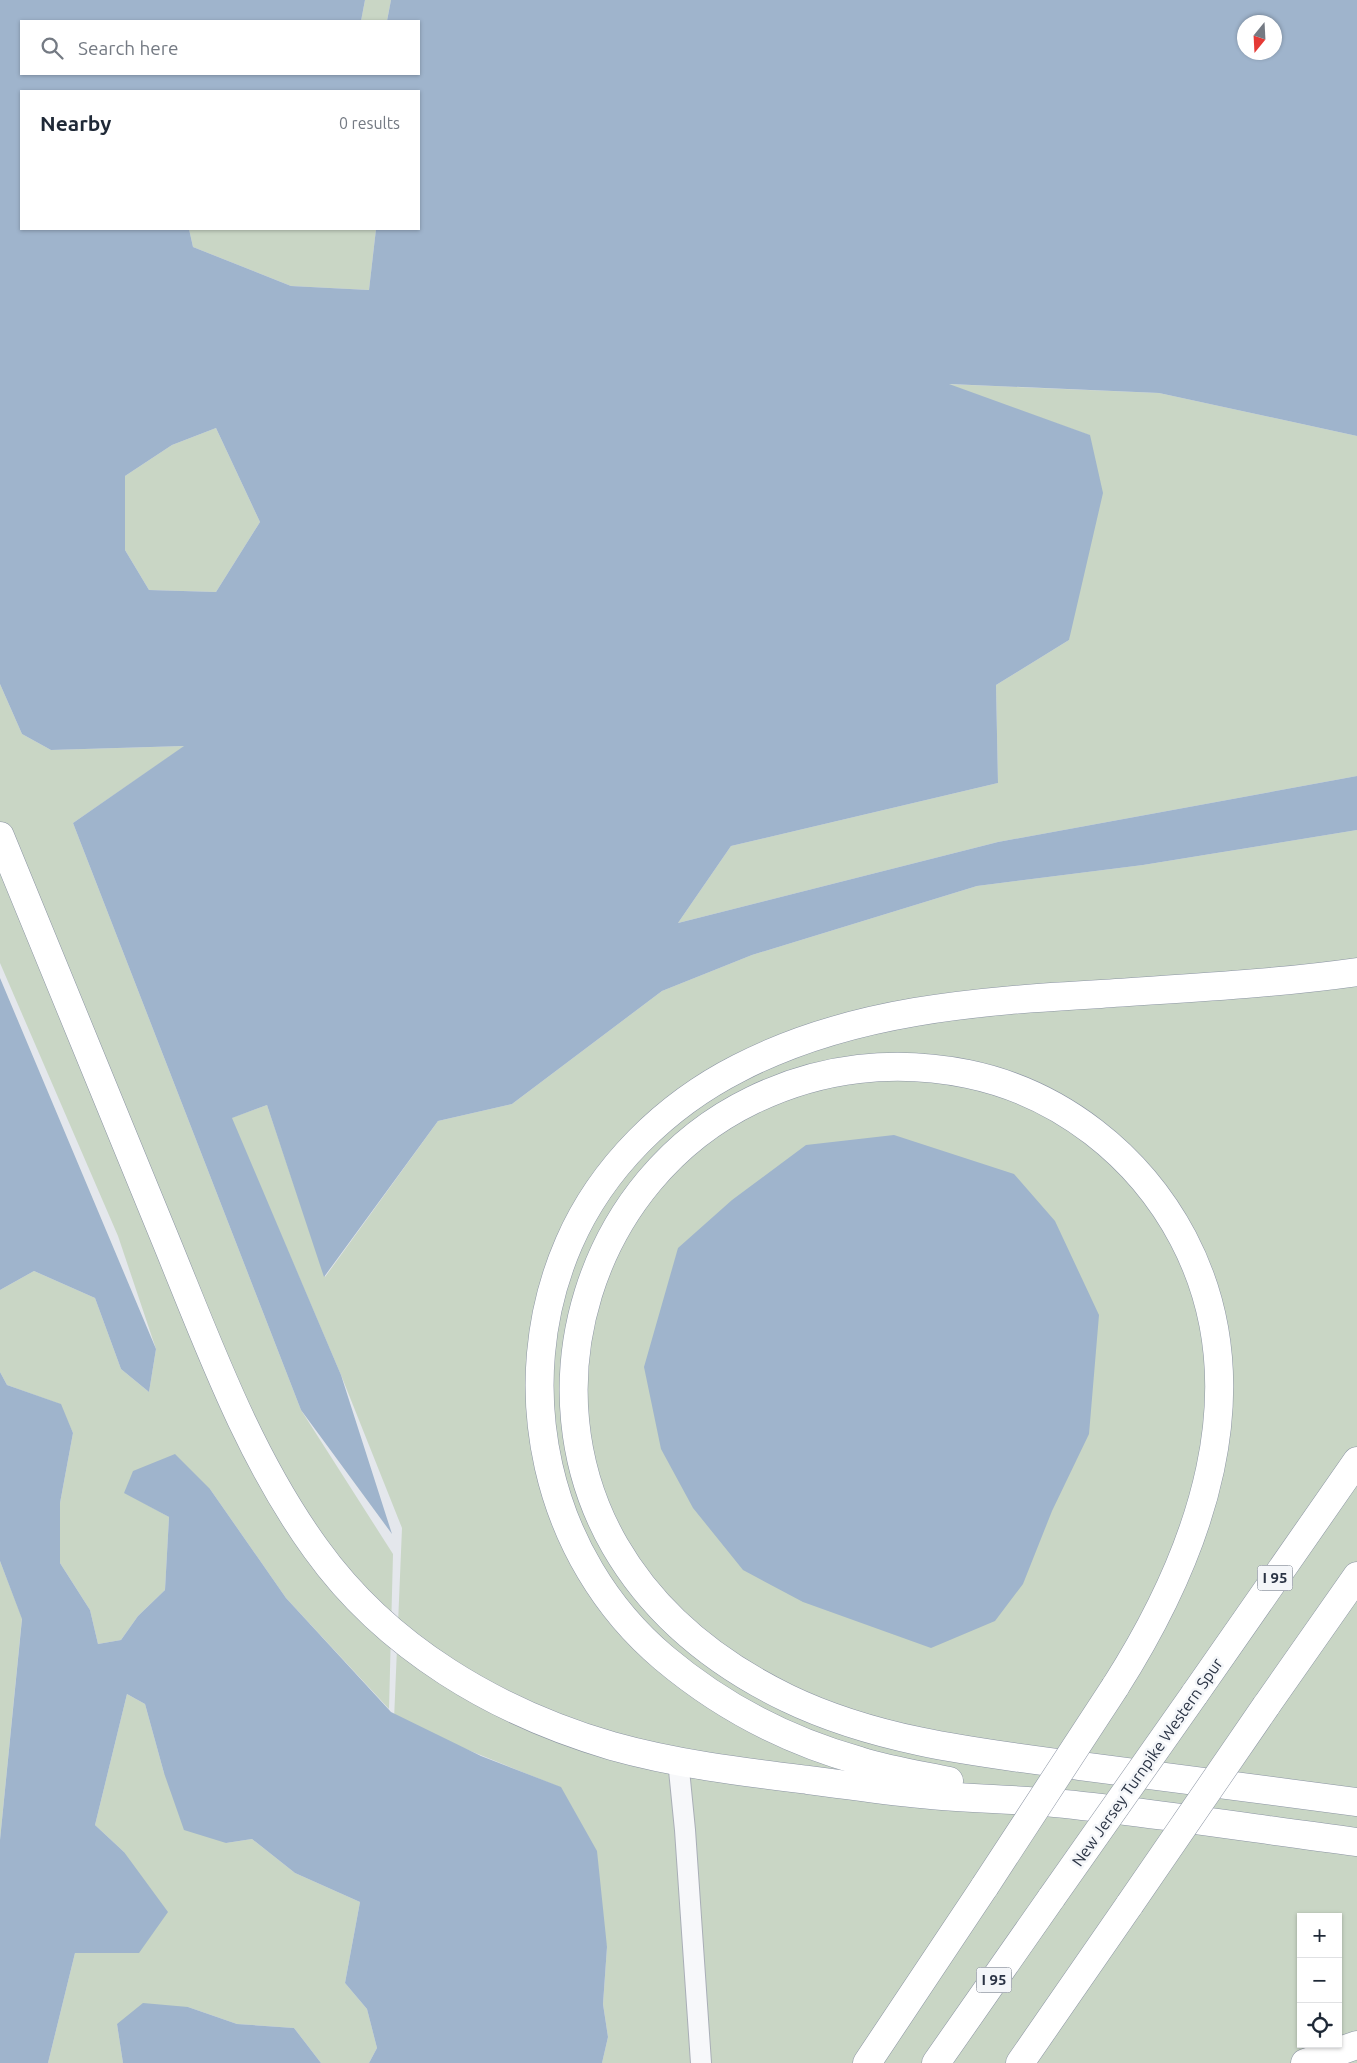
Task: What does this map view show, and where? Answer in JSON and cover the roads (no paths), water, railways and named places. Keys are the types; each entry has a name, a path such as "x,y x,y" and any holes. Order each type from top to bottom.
{"highway":[{"path":"0,836 229,1392 283,1499 319,1553 356,1597 402,1640 451,1676 516,1711 581,1736 614,1746 678,1760 734,1770 928,1795 1054,1803 1357,1842"},
{"path":"1054,1803 886,1768 857,1760 796,1738 761,1723 715,1697 662,1657 637,1633 616,1609 583,1559 559,1506 547,1463 540,1404 540,1346 551,1293 559,1269 569,1242 582,1218 612,1174 644,1134 689,1098 735,1070 817,1034 880,1018 987,1002 1286,982 1357,972"},
{"path":"867,2063 986,1886 1115,1687 1155,1618 1189,1541 1208,1478 1218,1419 1218,1364 1214,1333 1198,1275 1186,1245 1170,1216 1152,1190 1110,1146 1065,1112 1038,1097 1010,1086 954,1071 894,1066 866,1068 818,1076 782,1087 732,1111 710,1125 689,1142 652,1178 621,1222 589,1288 576,1340 574,1367 576,1422 582,1461 602,1520 616,1548 651,1597 697,1642 727,1664 792,1700 860,1726 926,1743 994,1754 1357,1802"},
{"name":"New Jersey Turnpike Western Spur","path":"936,2063 1357,1461"},
{"path":"1020,2063 1357,1576"},
{"path":"1305,2063 1357,2045"}],"lane":[{"path":"678,1760 685,1830 701,2063"}],"water":[{"path":"0,0 365,0 361,20 20,20 20,75 420,75 420,20 387,20 391,0 1357,0 1357,436 1159,393 949,384 1090,435 1103,493 1069,640 996,685 998,783 731,846 678,923 998,842 1357,776 1357,830 1143,865 977,886 752,955 662,991 512,1104 438,1121 324,1277 267,1105 232,1118 341,1375 392,1534 301,1410 73,823 184,746 51,750 22,734 0,684","holes":["216,428 260,522 216,592 149,590 125,550 125,476 172,445"]},
{"path":"0,978 156,1349 149,1392 121,1369 95,1298 34,1271 0,1290"},
{"path":"894,1135 1014,1174 1055,1221 1099,1315 1089,1434 1052,1511 1023,1584 995,1621 931,1648 803,1602 743,1570 693,1508 661,1449 644,1367 678,1248 732,1200 806,1145"},
{"path":"0,1372 7,1385 61,1404 73,1433 60,1503 60,1563 90,1610 98,1644 121,1640 138,1616 165,1590 169,1517 124,1493 133,1471 175,1454 210,1489 286,1598 391,1712 481,1756 561,1787 597,1851 607,1947 603,2004 608,2037 602,2063 369,2063 377,2048 367,2009 345,1983 360,1902 295,1873 252,1839 226,1843 184,1830 164,1773 145,1704 127,1694 95,1825 124,1852 168,1912 139,1953 75,1953 48,2063 0,2063 0,1840 22,1619 0,1561"},
{"path":"143,2003 188,2007 237,2024 294,2028 321,2063 123,2063 117,2024"}]}
